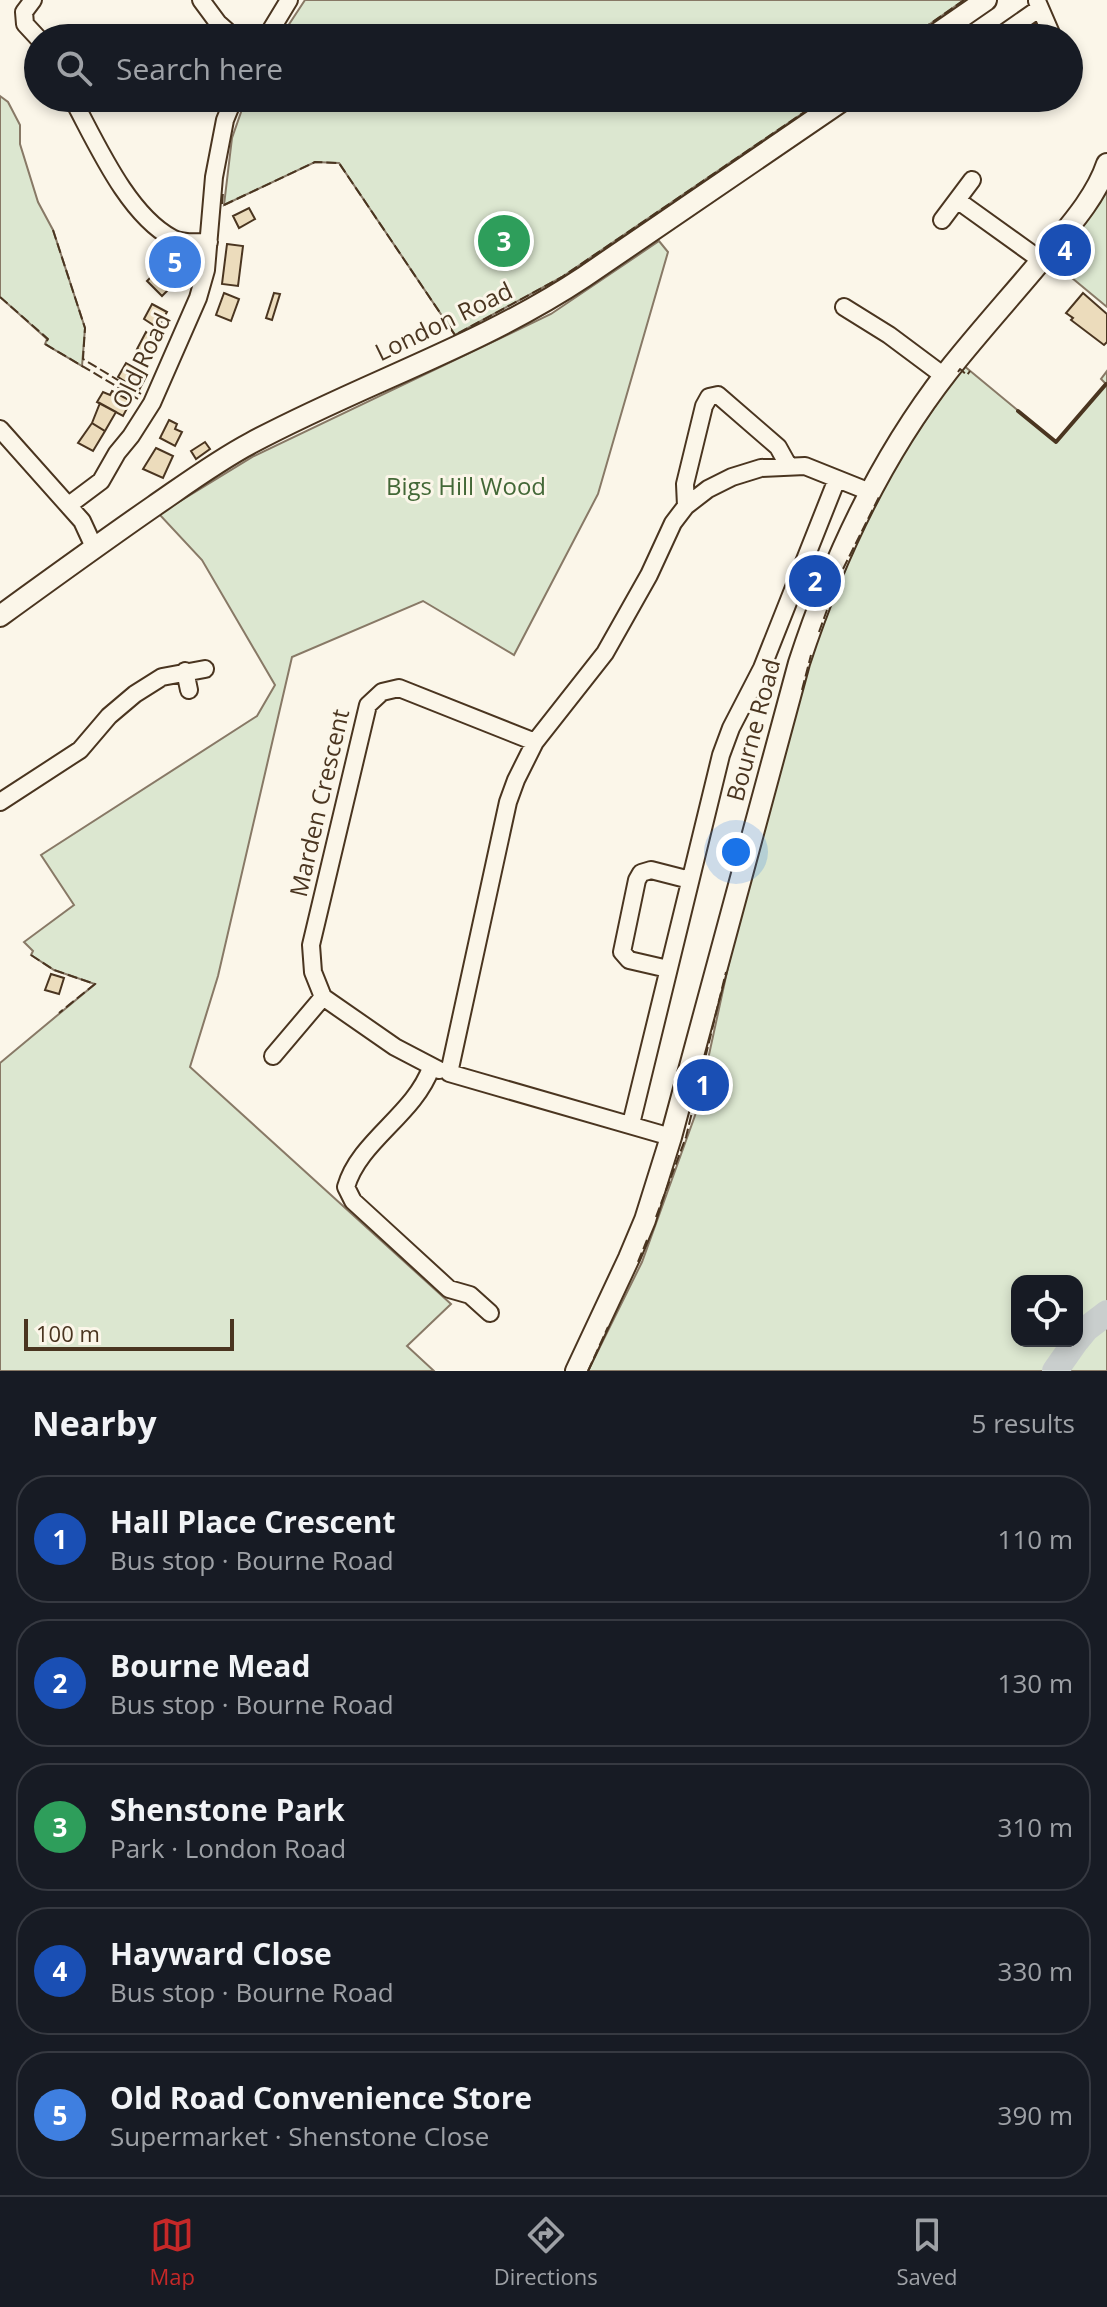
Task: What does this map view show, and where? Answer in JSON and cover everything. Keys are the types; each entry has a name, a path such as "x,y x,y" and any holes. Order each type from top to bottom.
{"main road":[{"path":"951,24 986,0"},
{"name":"London Road","path":"0,616 195,477 249,444 312,412 468,343 542,303 826,112"},
{"name":"Bourne Road","path":"576,1371 645,1220 671,1137 799,663 813,618 843,547 904,434 944,376 1079,215 1107,164"}],"street":[{"path":"25,24 24,12 33,0"},
{"path":"201,0 219,24"},
{"path":"274,24 289,0"},
{"path":"1014,24 1038,4 1047,24"},
{"path":"80,112 126,194 144,215 172,238 209,242"},
{"name":"Old Road","path":"69,505 93,473 117,453 131,436 152,403 198,298 206,270 214,177 228,112"},
{"path":"942,220 972,180"},
{"path":"957,200 1042,261"},
{"path":"844,307 889,335 944,376"},
{"path":"686,506 685,484 704,406 709,397 718,395 778,447 788,465"},
{"path":"0,429 82,521 94,547"},
{"path":"449,1073 508,802 535,742 605,653 649,575 673,523 686,506 708,489 761,468 805,466 870,492"},
{"path":"631,1124 721,755 731,728 762,668 837,479"},
{"path":"0,802 80,750 109,716 135,694 162,677 205,669"},
{"path":"185,671 189,690"},
{"name":"Marden Crescent","path":"323,997 313,972 311,945 368,705 382,692 399,688 535,742"},
{"path":"668,969 629,960 622,952 637,880 641,873 651,870 690,880"},
{"path":"273,1056 323,997 431,1068 671,1137"},
{"path":"431,1068 424,1087 351,1169 346,1187 353,1201 449,1289 470,1295 490,1313"}],"green space":[{"path":"305,0 964,0 930,24 289,24"},
{"path":"0,96 8,102 20,125 20,144 38,202 53,230 85,328 82,366 45,344 47,339 0,297"},
{"path":"241,112 804,112 562,277 455,335 339,163 315,162 224,205 232,138"},
{"path":"1107,185 1107,307 1054,263 1087,221"},
{"name":"Bigs Hill Wood","path":"659,241 668,252 598,494 514,655 423,601 292,657 218,976 190,1067 451,1304 407,1346 434,1371 0,1371 0,1063 95,984 54,970 31,955 33,951 24,942 74,905 41,855 257,716 275,685 202,560 159,514 254,456 551,314"},
{"path":"963,365 1056,442 1106,384 1101,379 1107,371 1107,1371 588,1371 642,1262 697,1110 738,921 815,643 842,570 900,458"}],"building":[{"path":"249,208 255,219 239,228 233,216"},
{"path":"227,244 243,246 238,286 222,284"},
{"path":"169,249 187,256 181,274 162,268"},
{"path":"164,273 174,284 162,296 147,281 153,275 157,280"},
{"path":"224,293 239,299 231,321 216,315"},
{"path":"274,293 280,294 272,320 266,318"},
{"path":"1083,293 1107,314 1107,342 1104,345 1066,313"},
{"path":"152,304 167,312 158,328 144,319"},
{"path":"146,332 160,340 151,356 137,349"},
{"path":"126,363 147,375 139,390 118,377"},
{"path":"112,391 131,401 123,416 97,402 103,392 110,395"},
{"path":"100,403 116,412 105,431 92,423"},
{"path":"169,420 177,424 175,429 182,432 175,446 160,438"},
{"path":"92,423 105,431 93,451 78,443"},
{"path":"205,442 210,449 196,459 191,451"},
{"path":"156,448 173,456 163,478 143,469"},
{"path":"51,974 64,978 59,994 45,990"}],"waterway":[{"path":"1083,1333 1107,1313"},
{"path":"1055,1371 1072,1347"}],"fence":[{"path":"930,24 964,0"},
{"path":"224,205 315,162 339,163 455,335 562,277 804,112"},
{"path":"222,204 223,192"},
{"path":"53,230 85,328 83,359 141,394"},
{"path":"0,297 48,339 45,344 138,399"},
{"path":"958,372 960,369 967,375 970,371"},
{"path":"843,569 879,497"},
{"path":"819,632 827,610"},
{"path":"802,690 811,655"},
{"path":"31,955 54,970 95,984 59,1013"},
{"path":"656,1217 686,1137 726,972"},
{"path":"638,1262 647,1240"},
{"path":"588,1371 608,1327"}],"wall":[{"path":"1018,411 1056,442 1106,384"}],"place":[{"name":"Shenstone Park","path":"504,241"},
{"name":"Hayward Close","path":"1065,250"},
{"name":"Old Road Convenience Store","path":"175,262"},
{"name":"Bourne Mead","path":"815,581"},
{"name":"Hall Place Crescent","path":"703,1085"}]}
